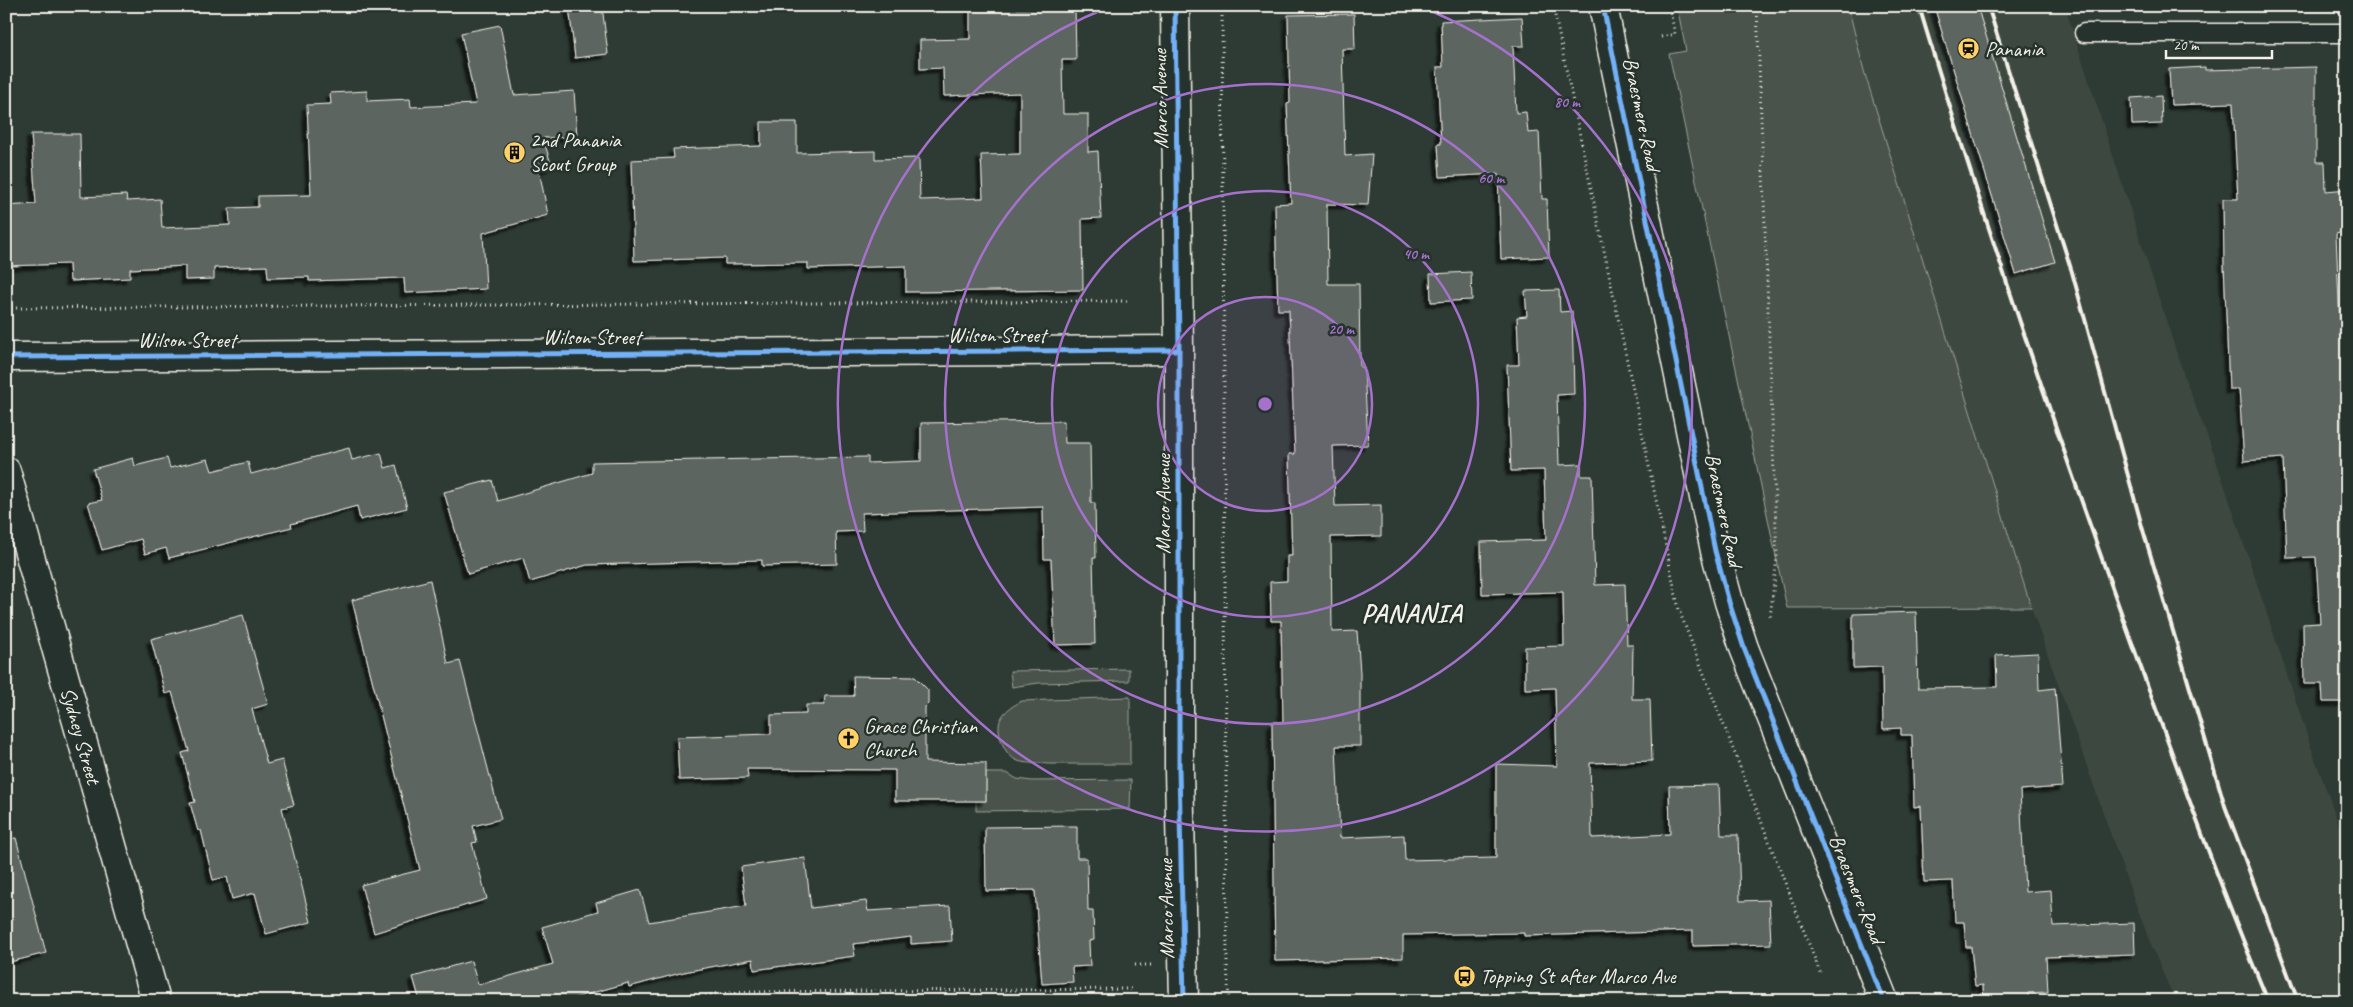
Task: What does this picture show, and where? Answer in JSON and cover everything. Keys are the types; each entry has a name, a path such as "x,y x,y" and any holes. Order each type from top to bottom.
{"street":[{"name":"Marco Avenue","path":"1175,6 1179,350 1179,769 1184,1001"},
{"name":"Braesmere Road","path":"1603,6 1715,552 1728,602 1744,648 1884,1001"},
{"name":"Wilson Street","path":"6,357 1179,350"},
{"name":"Sydney Street","path":"6,471 156,1001"}],"lane":[{"path":"2084,33 2347,33"}],"path":[{"path":"1222,6 1227,963 1229,1001"},
{"path":"1661,37 1675,34 1669,6"},
{"path":"1744,648 1769,625 1777,557 1757,6"},
{"path":"6,308 1128,301"},
{"path":"686,1001 712,994 735,992 1135,989"}],"shaded area":[{"path":"1677,6 1848,6 1864,71 2031,607 1787,608 1669,54 1686,51"},
{"path":"1848,6 2342,6 2336,13 2067,13 2184,376 2214,454 2314,756 2347,847 2347,1001 2175,1001 2125,875 2031,607 1864,71"},
{"path":"1129,669 1129,681 1038,683 1012,687 1010,671"},
{"path":"1130,697 1130,764 1025,763 1010,756 1002,744 999,729 1000,720 1009,709 1022,701"},
{"path":"986,773 1007,773 1017,779 1032,781 1131,780 1130,809 976,811 976,801 986,801"}],"building":[{"path":"569,6 602,6 608,54 575,58"},
{"path":"970,6 1017,6 1017,9 1075,8 1076,60 1062,60 1063,114 1088,114 1088,152 1098,151 1101,218 1082,219 1083,290 906,292 906,266 808,269 808,263 725,264 725,258 634,261 631,160 674,158 673,149 761,146 761,122 797,122 797,153 875,151 875,159 919,158 920,200 983,198 981,155 1020,154 1020,93 944,96 943,68 920,69 920,40 970,39"},
{"path":"1934,6 1977,6 2055,262 2016,274"},
{"path":"1354,14 1355,49 1342,49 1345,156 1372,154 1368,205 1327,204 1328,284 1359,284 1360,367 1364,367 1368,445 1333,446 1335,506 1381,505 1381,536 1331,537 1332,632 1357,631 1360,673 1360,746 1336,746 1340,838 1404,835 1405,860 1496,858 1496,764 1557,766 1555,688 1525,689 1525,647 1564,646 1563,592 1482,594 1481,542 1546,540 1544,470 1511,471 1507,365 1519,365 1517,317 1527,316 1525,291 1559,290 1560,312 1572,311 1574,394 1557,395 1559,465 1581,464 1581,476 1592,476 1595,585 1625,584 1627,645 1633,645 1632,699 1650,699 1652,761 1590,763 1592,838 1670,834 1669,786 1719,785 1721,835 1738,835 1740,901 1769,900 1771,944 1693,946 1693,931 1524,936 1524,933 1403,935 1403,958 1275,961 1272,722 1283,722 1281,621 1271,621 1270,582 1287,581 1287,556 1292,556 1289,454 1295,454 1289,310 1278,310 1275,204 1291,203 1287,104 1290,103 1288,15"},
{"path":"1522,17 1524,46 1513,46 1516,113 1526,112 1528,133 1539,132 1542,199 1547,199 1549,257 1501,259 1498,174 1440,177 1438,144 1441,144 1437,67 1443,67 1441,21"},
{"path":"500,25 514,95 574,91 577,137 543,138 552,167 539,170 548,215 483,233 486,289 405,293 404,278 309,281 309,277 268,278 267,266 214,268 214,279 185,280 185,266 130,269 130,278 70,281 69,264 6,266 6,206 36,204 31,134 80,134 81,197 126,195 127,201 160,199 162,228 230,225 229,208 258,207 258,196 311,195 307,105 331,104 330,93 367,91 367,101 410,99 411,107 476,104 461,33"},
{"path":"2205,67 2205,70 2316,67 2316,162 2325,162 2326,191 2347,189 2347,231 2336,234 2340,325 2343,325 2347,388 2347,702 2323,702 2322,684 2304,684 2303,624 2320,623 2316,557 2287,558 2283,458 2244,461 2239,389 2229,389 2224,263 2223,199 2238,199 2233,103 2171,105 2169,69"},
{"path":"2161,96 2162,124 2132,125 2131,98"},
{"path":"1471,272 1472,300 1431,302 1430,274"},
{"path":"1064,421 1065,443 1090,443 1091,503 1095,503 1096,558 1093,558 1095,644 1055,645 1051,559 1044,559 1043,507 862,513 863,531 836,532 837,564 762,566 762,560 587,565 530,582 523,558 468,574 444,492 492,480 498,501 592,473 592,462 868,457 868,463 921,461 921,423"},
{"path":"349,448 352,460 381,453 385,468 396,465 407,508 360,520 357,506 291,524 292,527 169,558 166,548 145,554 141,539 102,550 88,503 102,500 93,469 133,458 135,466 167,458 170,468 208,459 212,471 248,462 251,474"},
{"path":"430,580 448,664 460,661 501,819 473,826 477,842 472,843 487,899 374,933 361,885 420,870 352,600"},
{"path":"1916,612 1918,688 1997,687 1996,655 2038,653 2039,690 2055,688 2063,787 2020,790 2025,892 2051,890 2053,926 2134,923 2135,954 2046,957 2048,992 2028,993 2028,1001 1984,1001 1983,985 1975,986 1971,947 1966,947 1964,922 1955,922 1953,881 1924,882 1921,806 1914,807 1912,735 1901,735 1901,728 1883,729 1882,667 1853,668 1853,614"},
{"path":"243,615 268,704 252,709 267,764 282,760 294,805 282,808 311,922 266,934 255,893 232,899 227,877 213,880 201,830 198,831 190,803 195,802 182,753 189,751 172,692 165,694 151,639"},
{"name":"Grace Christian Church","path":"853,676 915,677 928,690 928,704 925,707 925,762 986,763 986,801 895,801 895,770 747,769 748,778 679,780 677,737 771,734 771,715 806,714 806,705 824,705 825,696 854,696"},
{"path":"1077,826 1077,858 1087,858 1088,911 1093,911 1094,940 1089,941 1090,966 1072,967 1073,982 1042,984 1035,890 986,891 985,827"},
{"path":"16,838 46,953 6,963 6,839"},
{"path":"805,858 811,908 866,901 868,911 950,906 952,941 911,944 911,937 853,944 855,956 754,970 753,959 684,972 629,987 628,983 563,1001 420,1001 413,977 471,961 478,985 553,964 542,927 598,911 596,903 640,890 649,922 746,906 741,867"}],"railway":[{"path":"1919,6 1993,241 2072,474 2195,816 2268,1001"},
{"path":"1988,6 2072,272 2143,530 2225,806 2298,1001"}],"cycle path":[{"path":"1175,6 1179,350 1179,769 1184,1001"},
{"path":"1603,6 1715,551 1729,602 1744,648 1884,1001"},
{"path":"6,357 1179,350"}],"place":[{"name":"Panania","path":"1969,49"},
{"name":"2nd Panania Scout Group","path":"514,152"},
{"name":"Grace Christian Church","path":"848,738"},
{"name":"Topping St after Marco Ave","path":"1464,976"}],"district":[{"name":"PANANIA","path":"1412,613"}]}
